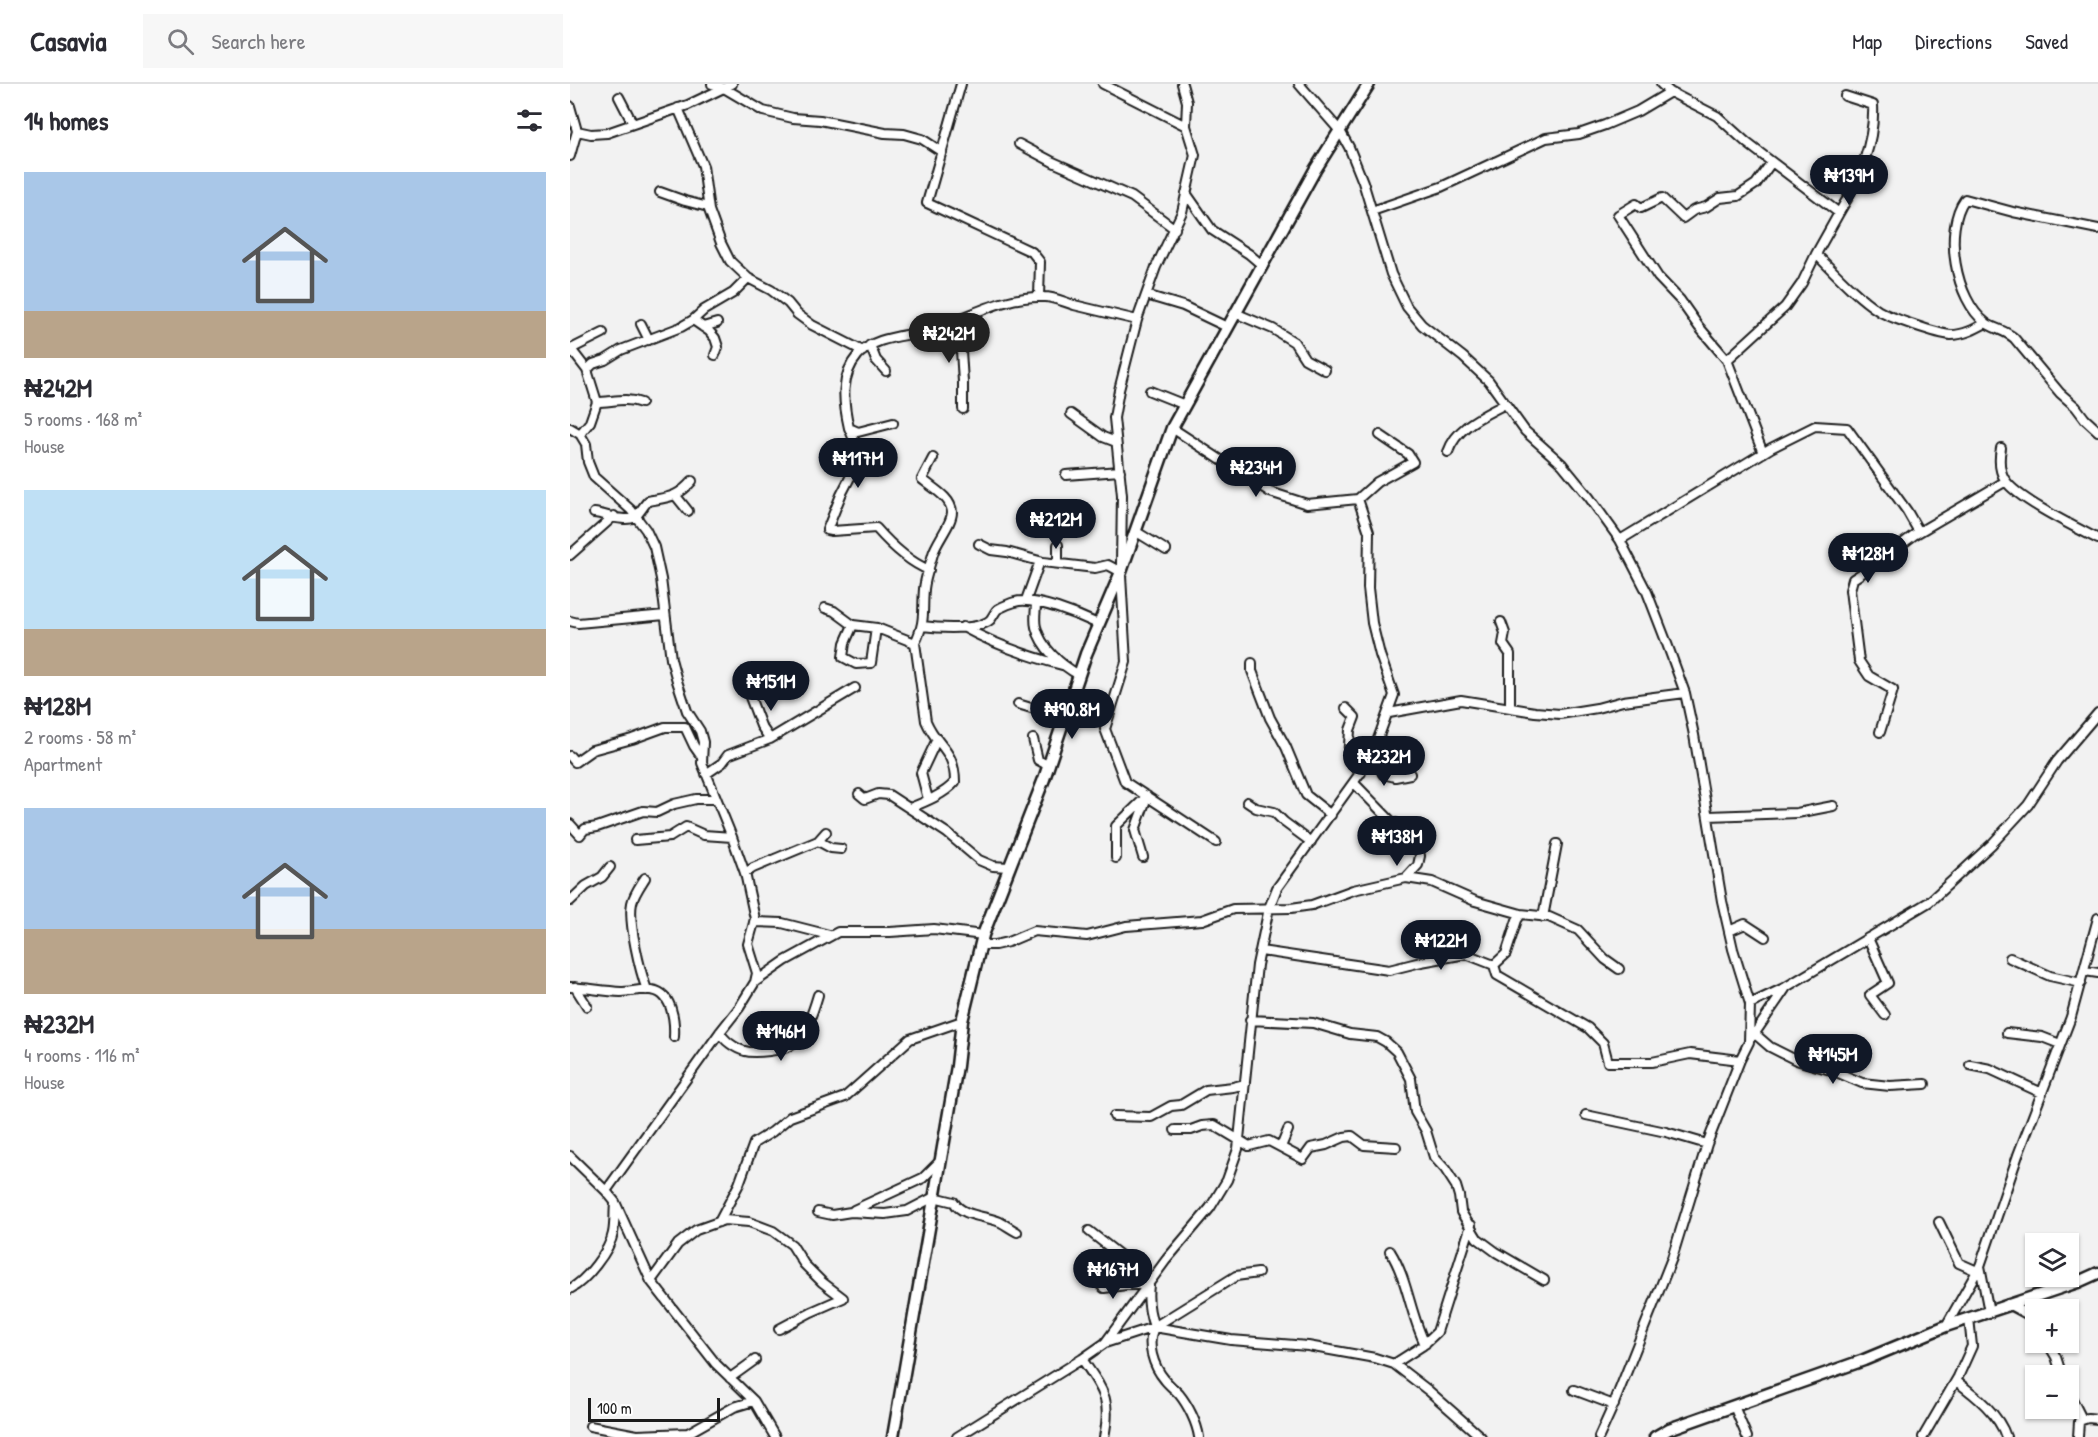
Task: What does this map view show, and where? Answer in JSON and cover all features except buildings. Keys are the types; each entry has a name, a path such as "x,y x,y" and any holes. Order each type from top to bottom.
{"street":[{"path":"712,84 724,88 763,111 793,118 820,120 885,133 904,134 922,139 942,152"},
{"path":"577,131 591,134 607,133 678,108 732,84"},
{"path":"961,84 927,203 1032,252 1040,262 1039,297"},
{"path":"1103,84 1186,126"},
{"path":"1182,84 1187,102 1186,126 1195,155 1182,212 1156,267 1137,320 1114,418 1120,471 1121,572 1126,662 1105,729 1125,782 1216,842"},
{"path":"1299,84 1340,131 1364,182 1391,274 1407,307 1422,325 1489,381 1525,431 1569,472 1620,540 1647,592 1684,693 1694,735 1729,931 1750,1004 1749,1042"},
{"path":"893,1437 962,1021 982,940 1048,766 1098,624 1121,572 1172,428 1310,179 1369,84"},
{"path":"1661,84 1670,92 1717,116 1771,163 1839,213"},
{"path":"1372,211 1441,187 1546,138 1579,134 1605,125 1638,111 1670,92"},
{"path":"1727,360 1785,307 1802,283 1850,195 1874,121 1873,105 1845,96"},
{"path":"619,97 633,124"},
{"path":"570,106 577,131 570,156"},
{"path":"678,108 703,166 708,207 724,252 730,261 748,278 771,290 788,303 797,314 812,325 863,351"},
{"path":"1019,144 1053,162 1132,197 1175,229"},
{"path":"1763,453 1727,360 1680,300 1658,277 1618,215 1636,204 1641,208 1662,198 1683,218 1694,210 1706,207 1720,198 1738,196 1756,183 1771,163"},
{"path":"660,192 708,207"},
{"path":"1186,193 1212,230 1263,266"},
{"path":"2098,229 2013,212 1965,199 1959,206 1954,221 1953,245 1961,285 1971,307 1986,323 2007,331 2060,393 2098,431"},
{"path":"1816,254 1844,282 1880,311 1910,324 1950,335 1972,331 1986,323"},
{"path":"587,370 593,364 621,350 663,336 693,320 704,310 733,292 748,278"},
{"path":"1146,295 1183,306 1227,327"},
{"path":"871,468 861,456 849,428 844,382 851,365 870,345 887,338 932,329 1002,302 1039,297 1047,297 1137,320"},
{"path":"1236,313 1273,329 1294,342 1305,359 1326,370"},
{"path":"959,319 963,409"},
{"path":"693,320 715,338 718,347 715,355"},
{"path":"703,327 717,323"},
{"path":"641,324 649,340"},
{"path":"580,434 590,422 597,402 587,370 570,348 603,333"},
{"path":"870,345 876,360 886,371"},
{"path":"1150,391 1185,405"},
{"path":"597,402 632,399 641,403"},
{"path":"1448,452 1451,441 1477,417 1484,416 1505,404"},
{"path":"1071,414 1103,437 1116,442"},
{"path":"849,428 858,432 893,423"},
{"path":"1620,540 1763,453 1815,426 1847,428 1907,511 1919,532"},
{"path":"570,428 580,434 586,444 588,462 594,477 636,516 654,547 671,659 687,711 700,731 703,742 701,756"},
{"path":"1172,428 1270,492 1307,504 1359,499 1377,482 1413,462 1408,454 1380,435"},
{"path":"2001,448 2000,465 2006,481 2064,522 2098,539"},
{"path":"861,456 841,495 827,530 876,528 892,546 918,566 929,570"},
{"path":"910,808 950,788 955,782 955,765 926,721 915,643 922,626 924,586 933,552 951,518 952,510 948,501 922,479 933,458"},
{"path":"1066,475 1120,471"},
{"path":"1880,732 1893,690 1869,676 1859,661 1850,590 1853,579 1919,532 2006,481"},
{"path":"594,513 624,519 636,516 648,501 676,496 692,482"},
{"path":"676,496 688,511"},
{"path":"1105,1343 1166,1260 1210,1208 1227,1180 1238,1149 1257,965 1269,908 1277,888 1371,758 1389,713 1394,695 1372,623 1368,588 1369,532 1359,499"},
{"path":"570,555 614,516"},
{"path":"1135,531 1166,550"},
{"path":"979,544 991,550 1040,561 1058,562 1076,567 1095,568 1108,565 1121,572"},
{"path":"1058,545 1058,562"},
{"path":"1026,600 1040,561"},
{"path":"922,626 962,627 989,621 998,609 1026,600 1066,611 1098,624"},
{"path":"1036,603 1035,627 1040,638 1062,665"},
{"path":"825,608 853,625 876,628 915,643"},
{"path":"570,621 585,623 665,615"},
{"path":"1501,622 1505,633 1503,644 1510,654 1510,708"},
{"path":"853,625 845,643 843,657 856,664 871,663 876,628"},
{"path":"962,627 988,641 1040,660 1062,665 1079,675"},
{"path":"1252,663 1252,671 1270,718 1286,747 1306,795 1331,815"},
{"path":"706,774 722,763 728,755 770,739 855,688"},
{"path":"1389,713 1461,700 1560,714 1597,708 1623,700 1684,693"},
{"path":"750,697 761,726 770,739"},
{"path":"1018,704 1064,718"},
{"path":"1346,708 1355,717 1350,730 1348,760 1361,773"},
{"path":"1750,1004 1786,987 1929,902 1992,844 2028,805 2057,761 2098,713"},
{"path":"570,756 576,762 592,750 632,739 665,726 685,726 701,756 745,873 754,922 748,944 757,974 755,982 739,1008 606,1191"},
{"path":"928,799 921,773 937,739"},
{"path":"1033,739 1038,760 1048,766"},
{"path":"1371,758 1378,763 1383,774 1395,777 1410,774"},
{"path":"1354,783 1391,821 1412,830 1417,840 1420,856 1418,865 1406,878"},
{"path":"859,794 866,800 878,794 889,795 947,833 979,860 993,866 1008,867"},
{"path":"1143,857 1135,830 1147,796"},
{"path":"1116,858 1116,826 1147,796"},
{"path":"570,824 580,835 585,829 643,811 657,812 674,804 696,799 716,800"},
{"path":"1247,802 1256,808 1274,812 1311,842"},
{"path":"1708,816 1734,813 1797,813 1833,806"},
{"path":"635,840 670,837 686,827 704,835 732,837"},
{"path":"745,873 818,841 826,832"},
{"path":"818,841 831,848 841,849"},
{"path":"1543,917 1557,844"},
{"path":"570,901 586,886 602,877 610,867"},
{"path":"645,878 635,895 631,912 639,967 647,990"},
{"path":"755,982 829,935 846,931 890,932 934,929 995,945 1035,931 1087,936 1126,926 1202,920 1233,909 1312,905 1353,890 1406,878 1432,882 1475,901 1521,914 1549,917 1578,930 1605,959 1618,969"},
{"path":"1494,965 1506,954 1521,914"},
{"path":"1946,1326 1978,1269 2081,983 2098,918"},
{"path":"754,922 782,923 829,935"},
{"path":"1729,931 1745,924 1765,937"},
{"path":"1868,938 1888,983 1870,995 1885,1015"},
{"path":"1261,951 1389,970 1466,954 1494,965"},
{"path":"2010,958 2050,976 2081,983"},
{"path":"1494,965 1497,975 1588,1028 1603,1043 1608,1062 1652,1062 1690,1054 1740,1060"},
{"path":"2085,970 2098,973"},
{"path":"572,987 623,992 647,990 659,992 670,1005 675,1021 674,1037"},
{"path":"572,987 587,1006"},
{"path":"1599,1437 1614,1405 1672,1258 1707,1144 1740,1060 1749,1042 1786,987"},
{"path":"720,1032 722,1038 745,1052 774,1050 790,1046 809,1022 818,995"},
{"path":"1250,1020 1313,1023 1350,1034 1377,1037 1386,1042 1397,1052 1411,1079 1415,1112 1426,1131 1434,1156 1456,1186 1461,1212 1477,1238 1544,1280"},
{"path":"719,1222 738,1184 754,1143 790,1117 845,1097 910,1040 962,1021"},
{"path":"2007,1033 2042,1037 2060,1044"},
{"path":"1755,1034 1770,1047 1796,1060 1834,1071 1862,1083 1890,1086 1925,1084"},
{"path":"1970,1065 1990,1069 2042,1093"},
{"path":"1114,1116 1151,1117 1171,1106 1181,1105 1206,1090 1233,1088 1245,1084"},
{"path":"1586,1115 1666,1132 1707,1144"},
{"path":"1175,1130 1191,1130 1214,1125 1249,1146 1269,1141 1303,1159 1311,1148 1326,1145 1344,1137 1352,1136 1365,1144 1396,1147"},
{"path":"1281,1147 1288,1130"},
{"path":"570,1156 615,1202 651,1281 716,1364 754,1401 775,1437"},
{"path":"851,1212 923,1178 940,1161"},
{"path":"818,1212 832,1215 851,1212 885,1214 907,1211 934,1197 954,1202 965,1212 1002,1223 1017,1232"},
{"path":"570,1289 578,1285 598,1262 613,1235 615,1202"},
{"path":"651,1281 678,1244 696,1230 724,1220 749,1222 773,1231 792,1245 804,1264 843,1298 779,1329"},
{"path":"1939,1222 1959,1263 1978,1269"},
{"path":"1394,1364 1425,1344 1437,1332 1471,1225"},
{"path":"1089,1231 1126,1260 1149,1285"},
{"path":"1390,1251 1405,1281 1417,1328 1425,1344"},
{"path":"1978,1269 1989,1312"},
{"path":"957,1437 1105,1343 1154,1327 1236,1276 1258,1273"},
{"path":"1655,1437 1669,1429 1864,1360 1946,1326 2078,1282 2098,1273"},
{"path":"1092,1277 1104,1288 1149,1285"},
{"path":"1149,1285 1147,1297 1154,1327 1149,1338 1152,1358 1163,1379 1180,1395 1198,1427 1199,1437"},
{"path":"2008,1304 2025,1313"},
{"path":"1923,1437 1956,1381 1972,1346 1969,1318"},
{"path":"1154,1327 1231,1340 1308,1346 1375,1358 1394,1364 1429,1391 1481,1437"},
{"path":"1082,1359 1107,1400 1108,1413 1104,1437"},
{"path":"730,1378 755,1360"},
{"path":"1956,1381 1972,1392 1992,1412 2006,1437"},
{"path":"1574,1390 1614,1405"},
{"path":"590,1426 637,1435 688,1433 734,1407 754,1401"},
{"path":"1734,1406 1747,1437"},
{"path":"2079,1413 2082,1419"},
{"path":"2078,1437 2079,1421 2088,1418 2098,1419"}]}
